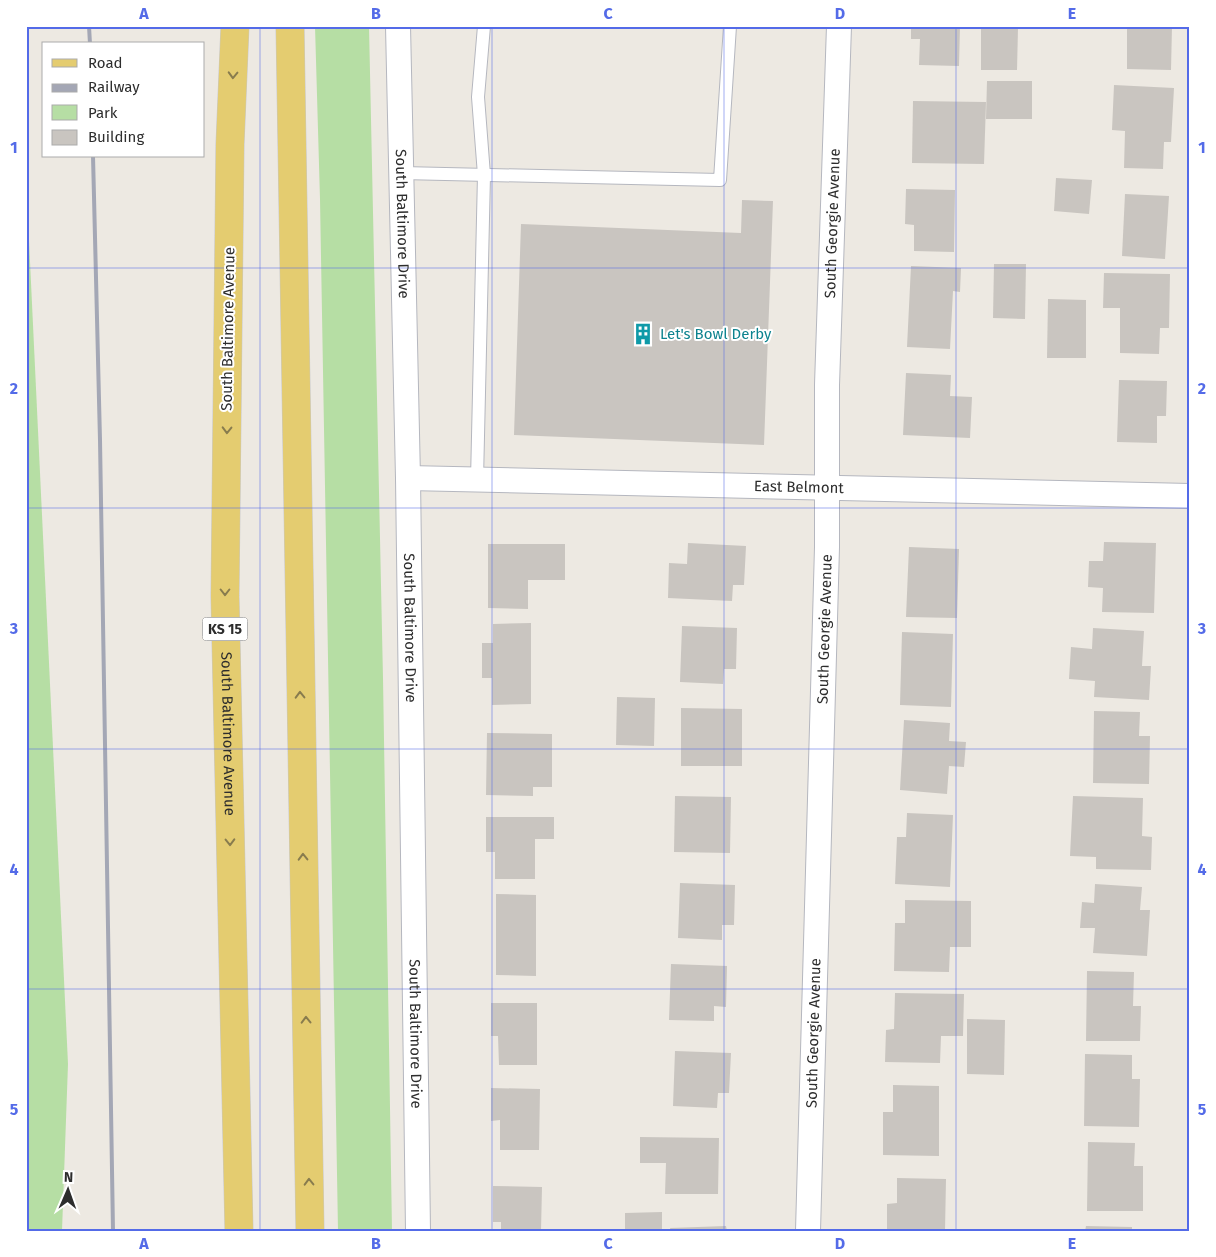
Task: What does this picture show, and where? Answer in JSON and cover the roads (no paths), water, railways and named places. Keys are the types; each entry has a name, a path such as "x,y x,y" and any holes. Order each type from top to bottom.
{"main road":[{"name":"South Baltimore Avenue","path":"235,26 230,144 225,596 238,1231"},
{"path":"290,26 310,1231"}],"street":[{"name":"South Baltimore Drive","path":"398,26 408,478 418,1231"},
{"name":"South Georgie Avenue","path":"808,1231 828,547 826,385 839,26"},
{"name":"East Belmont","path":"408,478 1190,496"}],"lane":[{"path":"476,480 484,175 478,97 484,26"},
{"path":"402,173 720,180 730,26"}],"railway":[{"path":"89,26 90,42"},
{"path":"93,158 100,440 113,1231"}],"place":[{"name":"Let's Bowl Derby","path":"643,334"}]}
